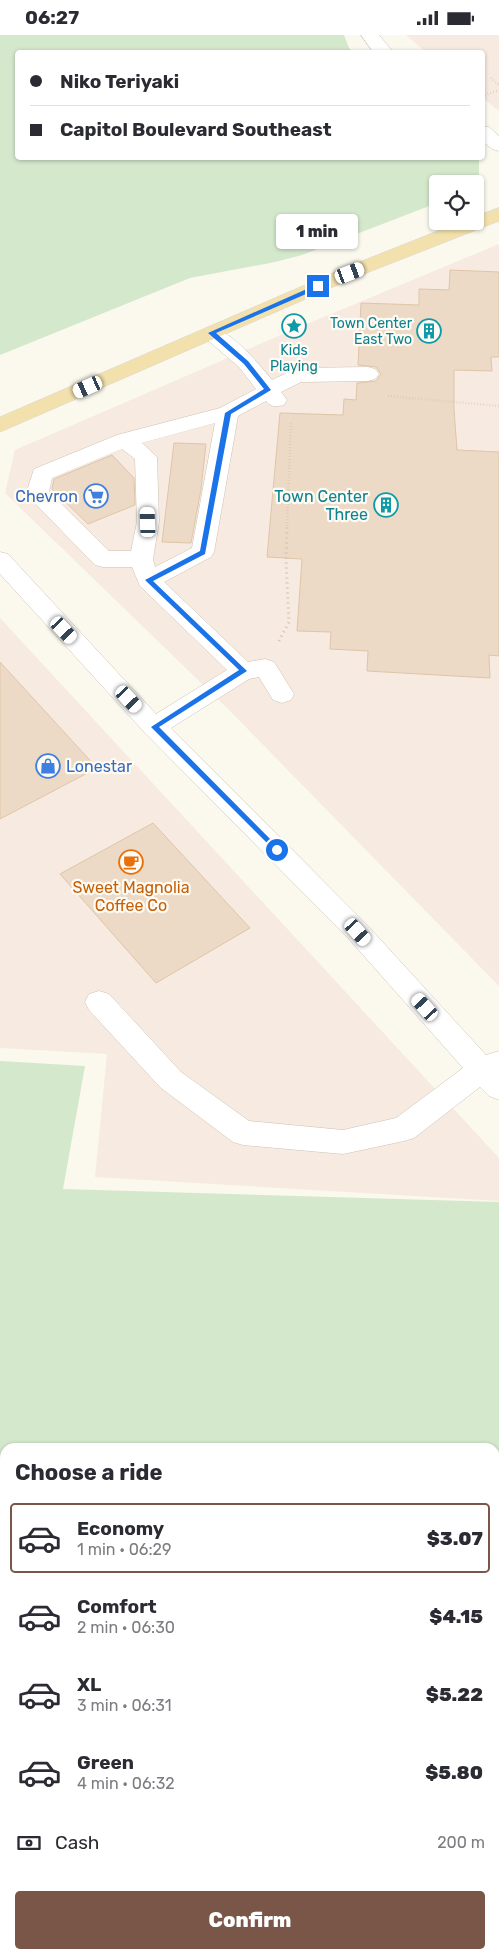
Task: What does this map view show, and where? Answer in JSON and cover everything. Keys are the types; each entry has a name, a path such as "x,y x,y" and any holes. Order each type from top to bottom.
{"main road":[{"path":"0,425 350,273 499,215"}],"street":[{"path":"370,35 382,50"},
{"path":"485,133 499,145"},
{"path":"211,333 246,362 272,395"},
{"path":"141,559 103,559 37,494 42,474 125,440 228,413 272,395 297,375 368,374"},
{"path":"148,580 203,552 228,413"},
{"path":"125,440 146,457 148,522 141,559 148,580 282,694"},
{"path":"0,560 154,727 358,932 493,1073 404,1129 342,1142 243,1133 171,1079 99,1001"},
{"path":"154,727 254,670"}],"path":[{"path":"491,78 499,85"},
{"path":"485,95 499,90"},
{"path":"381,395 499,406"},
{"path":"254,670 289,622 286,560 291,416"}],"shaded area":[{"path":"406,35 499,35 499,111 485,100 485,50 424,50"},
{"path":"499,244 499,986 228,709 5,493 15,450 283,334"},
{"path":"0,618 499,1158 499,1201 95,1177 107,1054 0,1048"}],"green space":[{"path":"0,35 344,35 351,50 15,50 15,160 479,160 479,175 429,175 429,206 302,255 190,278 0,355"},
{"path":"0,1061 85,1066 63,1189 499,1202 499,1443 0,1443"}],"building":[{"name":"Town Center Three","path":"450,270 499,272 499,357 491,357 492,371 454,370 457,450 499,452 499,656 489,655 490,678 367,671 368,651 330,649 331,632 297,631 302,559 267,557 280,413 343,415 344,399 356,400 357,383 376,381 381,374 376,367 358,365 361,303 419,305 419,289 449,290"},
{"path":"174,443 206,444 201,489 191,543 162,542"},
{"name":"Chevron","path":"112,455 134,478 135,505 88,524 52,489 54,479"},
{"path":"0,662 97,768 0,819"},
{"path":"153,823 250,928 156,983 60,874"}],"place":[{"name":"Kids Playing","path":"294,326"},
{"name":"Town Center East Two","path":"429,331"},
{"name":"Chevron","path":"96,496"},
{"name":"Town Center Three","path":"386,505"},
{"name":"Lonestar","path":"48,766"},
{"name":"Sweet Magnolia Coffee Co","path":"131,862"}],"route":[{"path":"277,850 154,727 243,671 148,580 203,552 228,413 268,390 246,362 211,333 318,286"}]}
